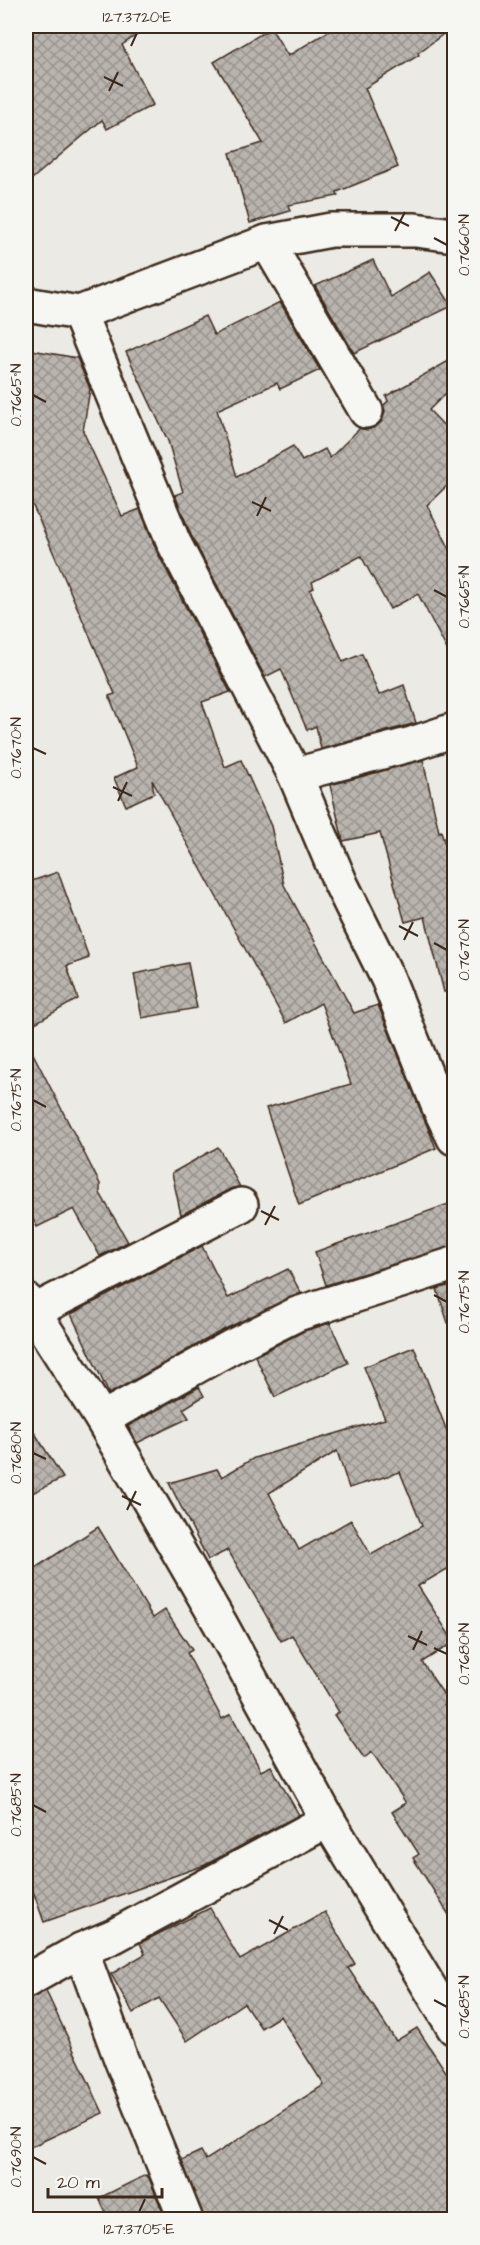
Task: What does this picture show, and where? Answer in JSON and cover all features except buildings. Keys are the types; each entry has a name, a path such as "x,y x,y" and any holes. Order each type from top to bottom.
{"street":[{"path":"26,304 80,313 267,242 331,230 415,230 454,234"},
{"path":"267,242 366,411"},
{"path":"80,313 174,543 295,775 341,884 388,979 438,1105 454,1138"},
{"path":"295,775 412,744 454,730"},
{"path":"240,1205 29,1306 102,1419 221,1625 328,1820 454,2028"},
{"path":"102,1419 233,1346 297,1314 454,1264"},
{"path":"26,1981 328,1820"},
{"path":"81,1950 117,2049 186,2220"}]}
